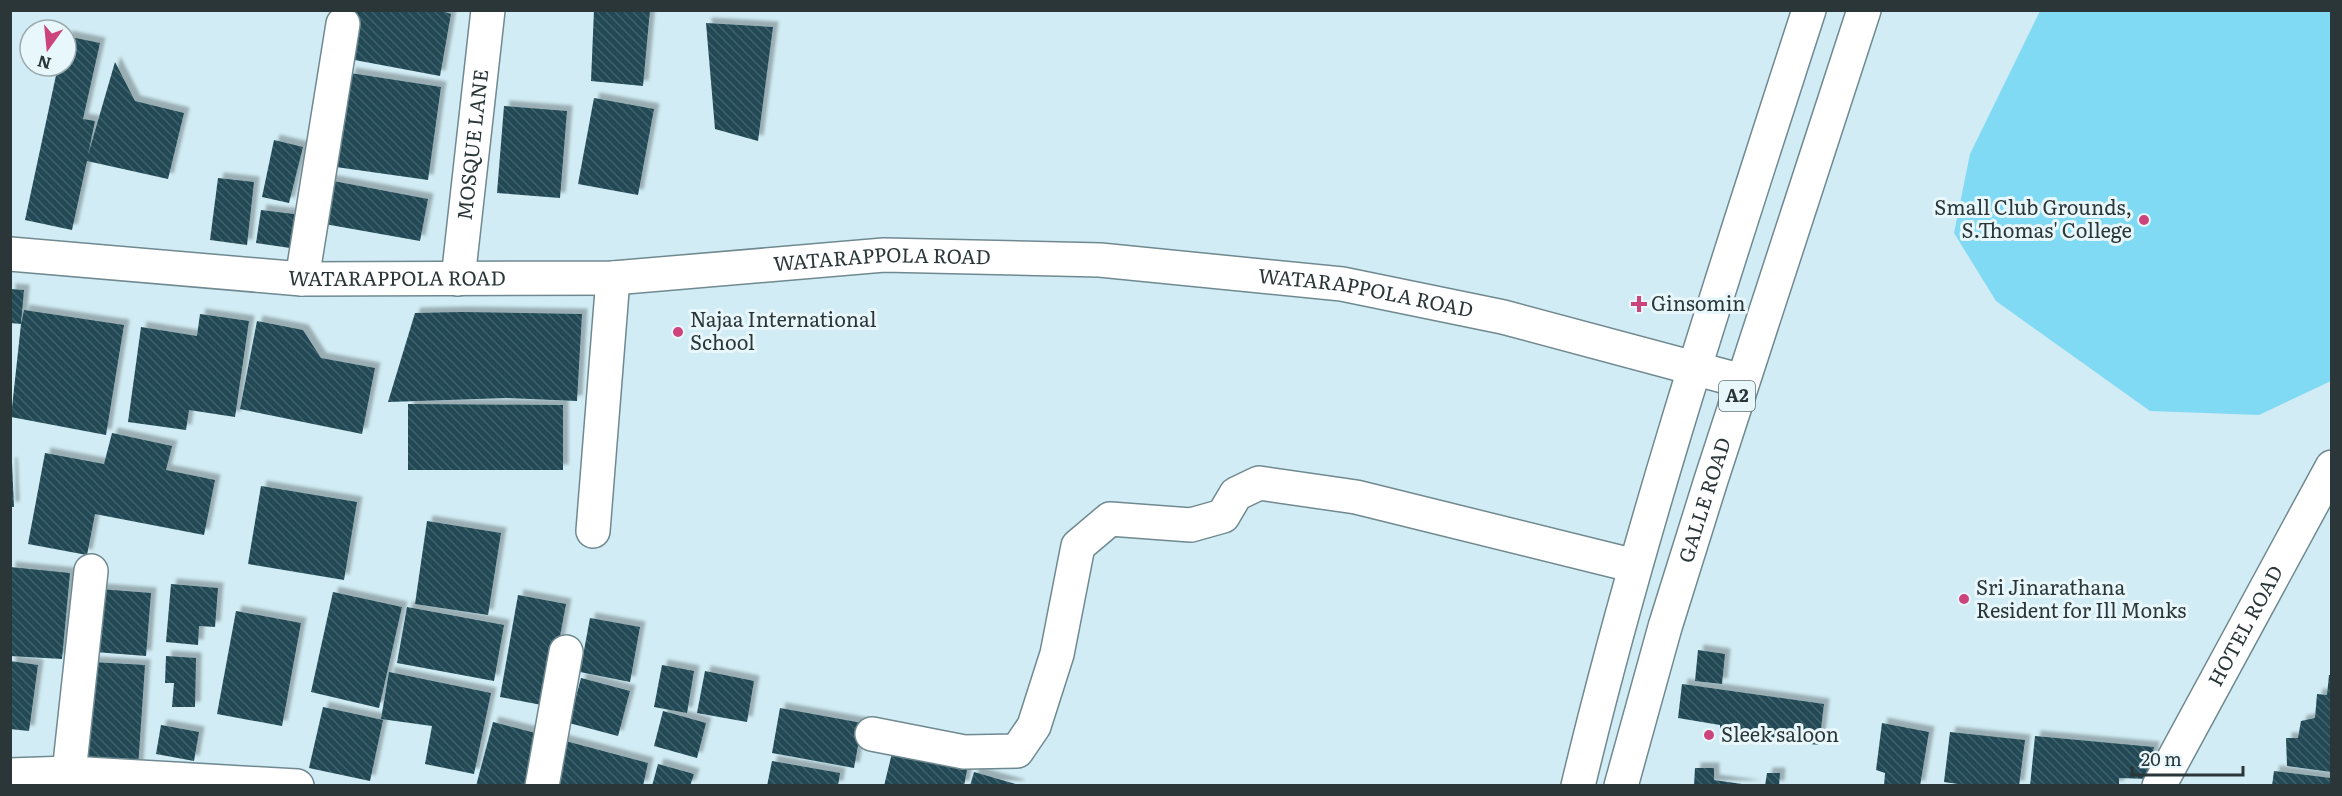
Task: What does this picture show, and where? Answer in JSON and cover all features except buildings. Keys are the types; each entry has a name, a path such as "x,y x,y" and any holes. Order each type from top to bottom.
{"main road":[{"name":"MOSQUE LANE","path":"458,279 488,10"},
{"name":"A2","path":"1578,786 1635,566 1809,10"},
{"name":"GALLE ROAD","path":"1622,786 1665,627 1742,381 1864,10"},
{"path":"302,279 343,24"},
{"name":"WATARAPPOLA ROAD","path":"10,254 302,279 613,278 884,255 1100,260 1342,284 1503,317 1696,366 1742,381"},
{"path":"593,531 613,278"},
{"name":"HOTEL ROAD","path":"2159,786 2331,467"},
{"path":"872,734 964,752 1017,751 1034,726 1057,654 1078,546 1110,519 1191,525 1223,516 1236,494 1259,483 1356,497 1635,566"},
{"path":"69,772 91,572"},
{"path":"542,786 566,652"},
{"path":"10,775 69,772 297,786"}],"shaded area":[{"name":"Small Club Grounds, S.Thomas' College","path":"2040,11 2331,11 2331,381 2259,415 2150,411 1996,301 1954,233 1970,154"}],"place":[{"name":"Small Club Grounds, S.Thomas' College","path":"2144,220"},
{"name":"Ginsomin","path":"1639,304"},
{"name":"Najaa International School","path":"678,332"},
{"name":"Sri Jinarathana Resident for Ill Monks","path":"1964,599"},
{"name":"Sleek saloon","path":"1709,735"}]}
